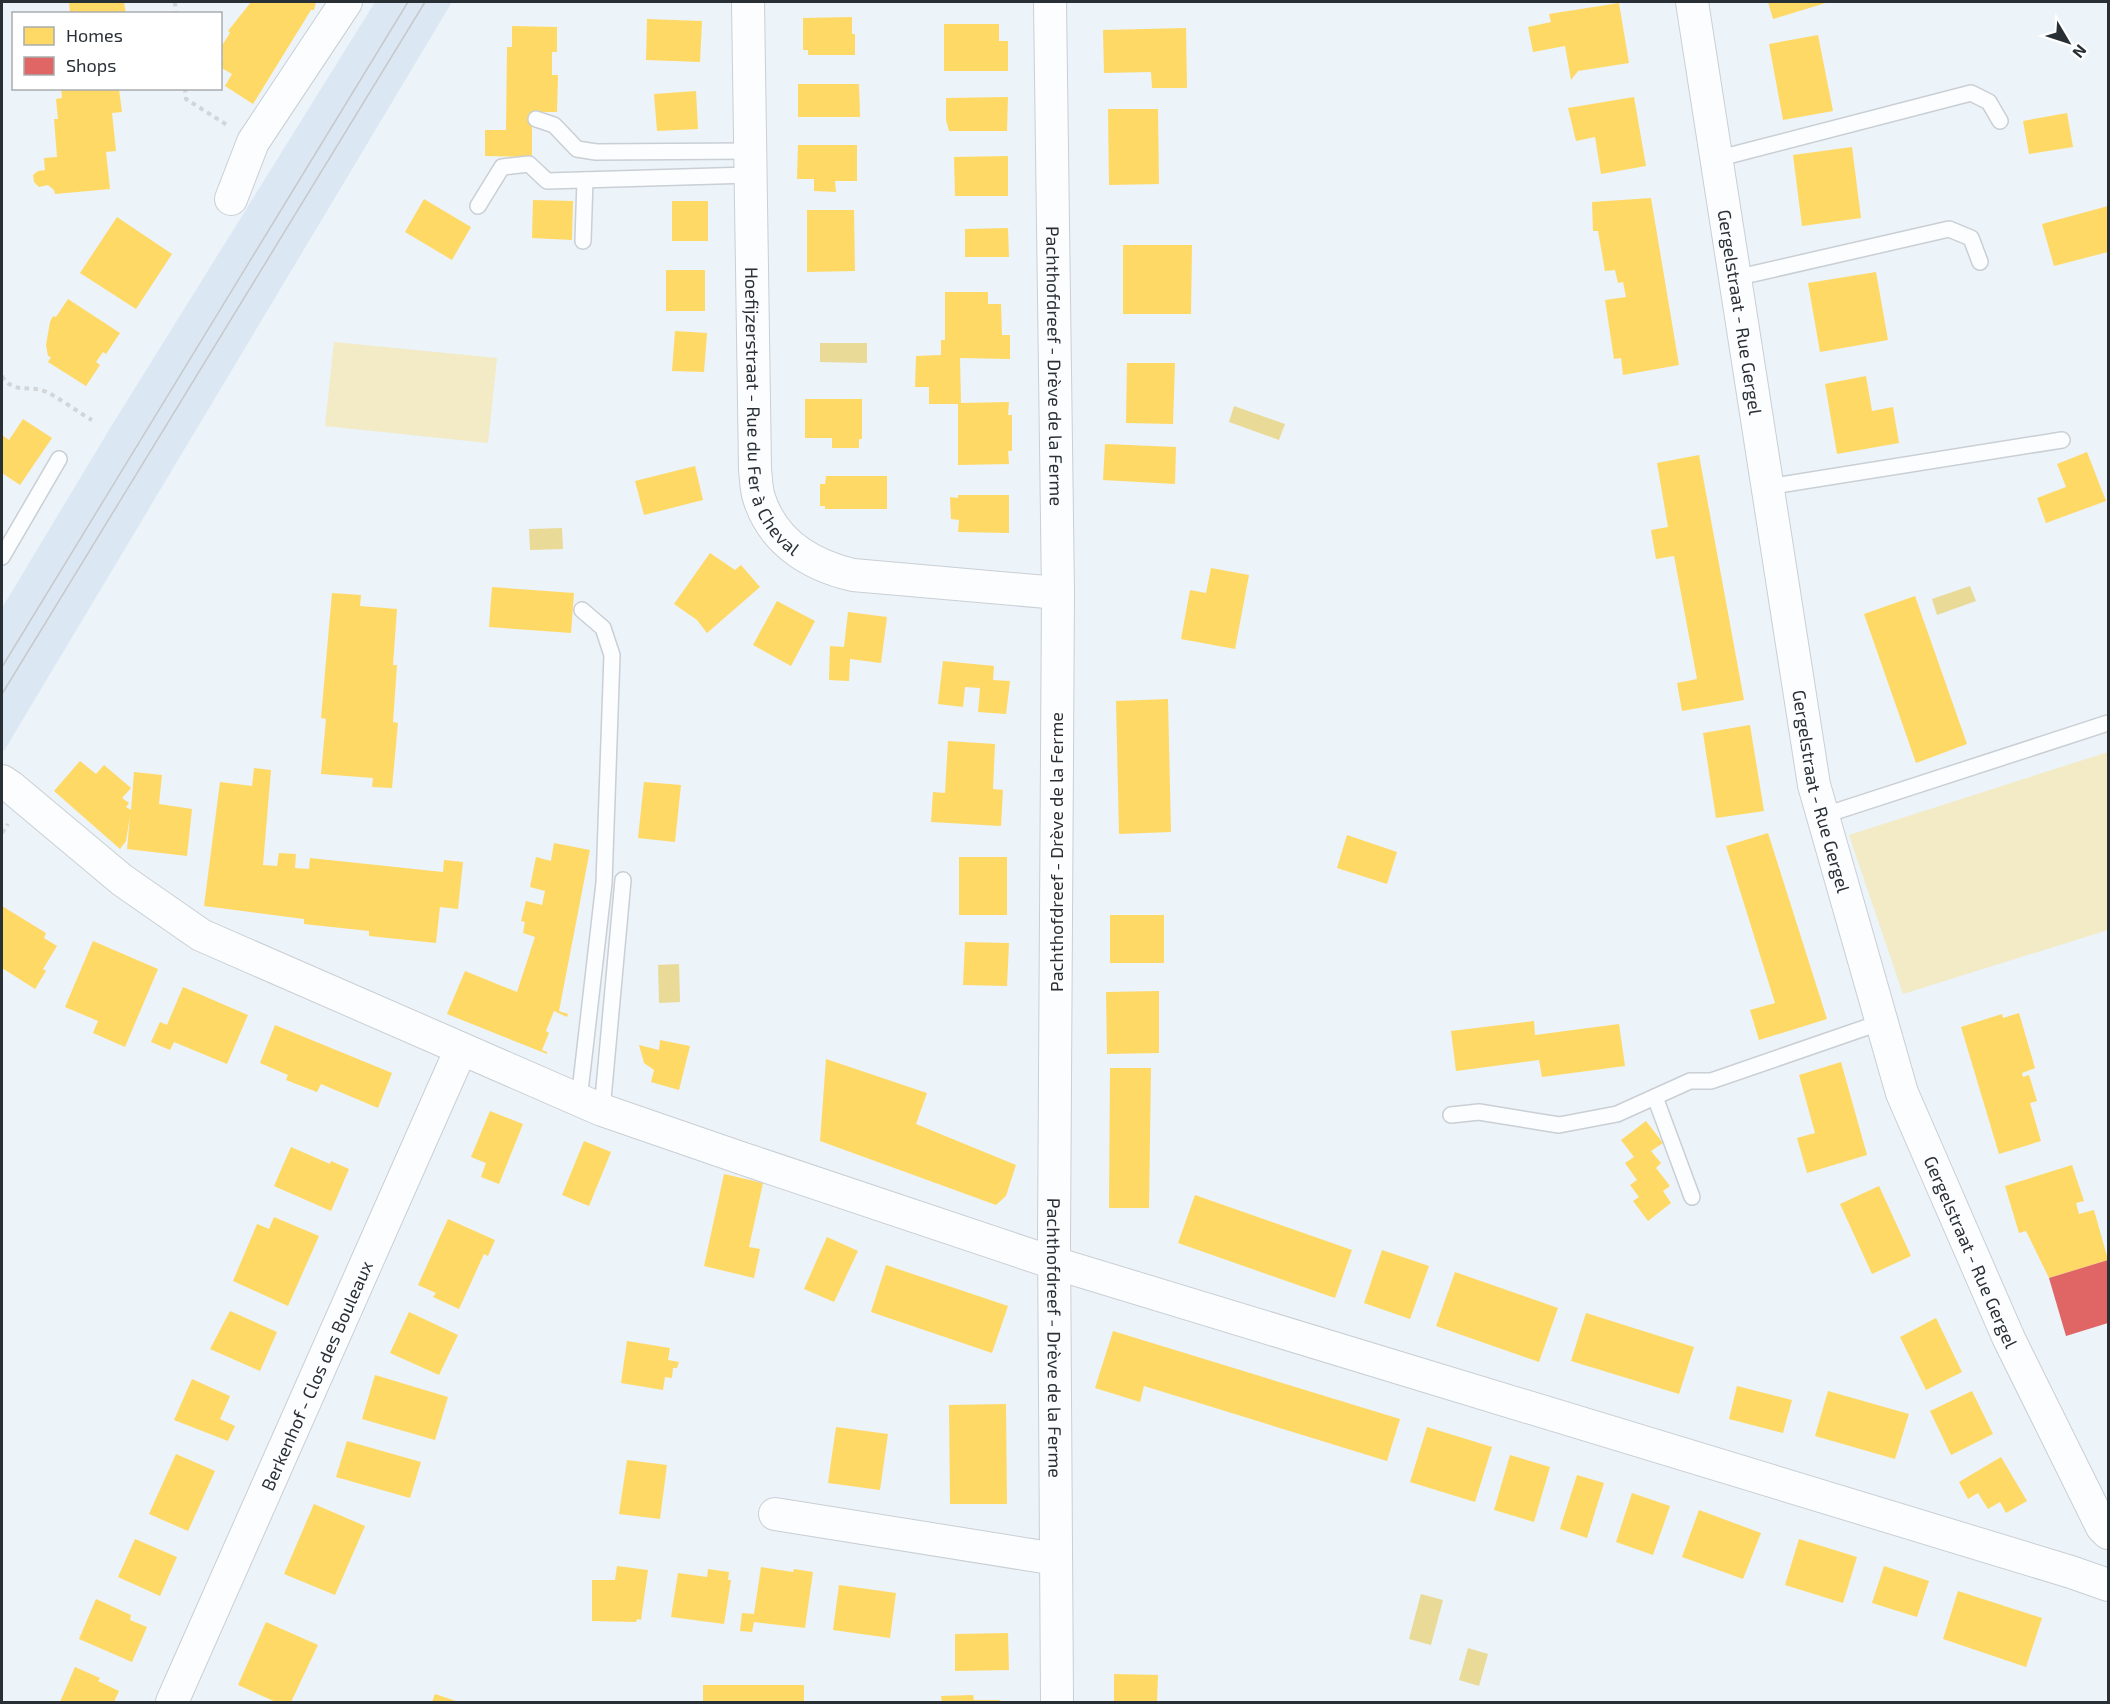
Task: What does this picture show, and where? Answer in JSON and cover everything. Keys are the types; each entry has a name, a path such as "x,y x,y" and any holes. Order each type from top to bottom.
{"street":[{"path":"231,199 253,142 346,2"},
{"name":"Hoefijzerstraat - Rue du Fer à Cheval","path":"748,2 755,469 758,496 766,515 776,531 794,548 815,563 832,570 854,575 1058,593"},
{"name":"Pachthofdreef - Drève de la Ferme","path":"1050,2 1058,593 1054,1263 1057,1702"},
{"name":"Gergelstraat - Rue Gergel","path":"1692,2 1814,785 1822,816 1902,1093 2009,1339 2102,1527 2109,1533"},
{"path":"2,781 122,880 201,935 591,1105 1054,1263 2109,1585"},
{"name":"Berkenhof - Clos des Bouleaux","path":"179,1700 461,1048"},
{"path":"775,1514 1056,1559"}],"lane":[{"path":"1716,159 1971,93 1989,102 2000,121"},
{"path":"536,119 555,126 577,148 596,152 750,163"},
{"path":"478,206 502,166 529,164 547,181 585,180 750,163"},
{"path":"583,241 585,180"},
{"path":"1735,278 1949,229 1971,238 1980,262"},
{"path":"1767,487 2061,440"},
{"path":"2,557 58,459"},
{"path":"582,610 603,628 612,655 604,883 591,1105"},
{"path":"1822,816 2109,723"},
{"path":"591,1105 623,880"},
{"path":"1451,1115 1479,1112 1559,1125 1617,1114 1690,1081 1711,1081 1882,1022"},
{"path":"1655,1097 1692,1197"}],"path":[{"path":"185,90 186,99 253,142"},
{"path":"2,376 10,385 20,389 42,390 92,420"}],"shaded area":[{"path":"375,2 452,2 4,751 2,749 2,608 112,425"},
{"path":"334,342 497,358 488,443 325,426"},
{"path":"820,343 867,343 867,363 820,362"},
{"path":"1234,406 1285,424 1279,440 1229,422"},
{"path":"562,528 563,549 530,550 529,529"},
{"path":"1970,586 1976,601 1937,615 1932,599"},
{"path":"2108,752 2108,930 1903,994 1849,835"},
{"path":"679,964 680,1002 659,1003 658,965"},
{"path":"1421,1594 1443,1600 1431,1645 1409,1639"},
{"path":"1468,1648 1488,1654 1479,1686 1459,1680"}],"building: Homes":[{"path":"69,2 124,2 126,12 70,12"},
{"path":"251,2 316,2 314,10 311,10 253,104 225,86 232,74 222,68 222,45 230,33 228,31"},
{"path":"1768,2 1829,2 1773,19"},
{"path":"1619,3 1629,63 1578,71 1571,80 1565,46 1533,52 1528,27 1551,22 1549,14"},
{"path":"852,17 855,55 808,55 808,50 803,50 803,18"},
{"path":"647,19 702,21 700,62 646,60"},
{"path":"944,24 999,24 999,41 1008,41 1008,71 944,71"},
{"path":"512,26 557,27 557,52 552,52 552,75 558,75 557,112 532,112 532,157 485,156 485,130 506,130 507,47 512,47"},
{"path":"1186,28 1187,88 1152,88 1151,72 1104,73 1103,30"},
{"path":"1818,35 1833,111 1783,120 1769,44"},
{"path":"798,84 859,84 860,117 798,117"},
{"path":"61,90 119,90 122,112 112,113 116,151 106,152 110,189 55,194 48,185 39,187 34,182 33,175 45,170 44,158 57,157 54,119 58,119 56,99 62,98"},
{"path":"696,91 698,129 657,131 654,94"},
{"path":"1008,97 1007,131 949,131 946,120 946,98"},
{"path":"1634,97 1646,166 1601,174 1595,137 1576,141 1568,108"},
{"path":"1108,109 1158,109 1159,184 1109,185"},
{"path":"2067,113 2073,147 2029,154 2023,121"},
{"path":"798,145 857,145 857,181 835,181 836,192 814,191 814,179 797,179"},
{"path":"1852,147 1861,218 1802,226 1793,155"},
{"path":"1008,156 1008,196 955,196 954,157"},
{"path":"1651,198 1679,365 1623,375 1621,358 1614,359 1605,300 1626,297 1623,282 1618,283 1615,270 1605,271 1598,231 1593,231 1592,202"},
{"path":"424,199 471,227 452,260 405,232"},
{"path":"533,200 573,201 572,240 532,238"},
{"path":"672,201 708,201 708,241 672,241"},
{"path":"2108,206 2108,252 2054,266 2042,224"},
{"path":"807,210 854,210 855,271 807,272"},
{"path":"117,217 172,254 136,309 80,273"},
{"path":"1008,228 1009,257 965,257 965,229"},
{"path":"1123,245 1192,245 1191,314 1123,314"},
{"path":"666,270 705,270 705,311 666,311"},
{"path":"1876,272 1888,340 1820,352 1808,283"},
{"path":"945,292 988,292 988,304 1001,304 1002,335 1010,335 1010,359 960,358 961,403 1009,402 1008,415 1012,415 1012,451 1008,451 1009,464 958,465 958,404 929,404 929,387 915,387 916,356 941,355 941,340 945,340"},
{"path":"68,299 120,333 106,354 103,352 96,362 100,365 86,386 48,362 51,357 48,356 46,345 50,322"},
{"path":"675,331 707,333 704,372 672,371"},
{"path":"1127,363 1175,363 1173,424 1126,423"},
{"path":"1866,376 1872,411 1893,407 1899,443 1837,454 1825,384"},
{"path":"805,399 862,399 862,439 859,439 859,448 832,448 832,438 805,438"},
{"path":"23,419 52,438 20,485 2,473 2,435 9,440"},
{"path":"1105,444 1176,447 1175,484 1103,480"},
{"path":"2087,452 2106,501 2046,523 2037,498 2066,487 2057,464"},
{"path":"1699,455 1744,700 1682,711 1677,683 1697,679 1674,556 1656,559 1651,530 1668,527 1657,463"},
{"path":"695,466 703,500 644,515 635,481"},
{"path":"826,476 887,476 887,509 825,509 825,506 820,506 820,484 825,484"},
{"path":"958,495 1009,495 1009,533 958,532 959,520 951,519 950,497 958,498"},
{"path":"710,553 735,570 741,565 760,587 707,633 697,620 674,604"},
{"path":"1211,568 1249,575 1235,649 1181,639 1190,590 1206,593"},
{"path":"492,587 574,593 571,633 489,627"},
{"path":"332,593 361,595 360,606 397,609 393,665 397,665 393,722 398,723 392,788 372,787 373,778 321,774 326,719 321,718"},
{"path":"1915,596 1967,744 1916,763 1864,614"},
{"path":"777,601 815,621 791,666 753,645"},
{"path":"848,612 887,617 881,663 850,659 849,681 829,680 830,646 844,647"},
{"path":"943,661 994,666 993,680 1010,681 1006,714 978,712 980,688 965,687 963,707 938,704"},
{"path":"1168,699 1171,832 1119,834 1116,701"},
{"path":"1750,725 1764,811 1716,818 1703,733"},
{"path":"948,741 995,744 993,789 1003,790 1001,826 931,822 933,792 945,793"},
{"path":"80,761 96,774 104,765 131,788 122,798 129,803 126,807 131,810 134,772 162,775 159,804 192,809 187,856 127,849 130,816 126,841 120,849 54,791"},
{"path":"254,768 271,770 263,865 277,866 279,853 296,854 295,868 309,869 310,858 443,872 444,860 463,862 458,909 440,907 436,943 369,936 369,931 304,924 304,919 204,906 220,782 252,786"},
{"path":"644,782 681,785 675,842 638,838"},
{"path":"1768,833 1827,1019 1759,1040 1750,1010 1775,1003 1726,846"},
{"path":"1347,835 1397,852 1387,884 1337,868"},
{"path":"554,843 590,850 559,1011 568,1014 567,1017 554,1011 542,1050 547,1054 447,1014 465,971 517,992 535,937 523,933 525,922 521,921 526,901 542,905 545,891 530,887 536,857 551,861"},
{"path":"959,857 1007,857 1007,915 959,915"},
{"path":"2,906 46,933 44,938 57,946 43,969 46,971 35,989 2,968"},
{"path":"1110,915 1164,915 1164,963 1110,963"},
{"path":"93,941 158,969 125,1047 93,1033 98,1021 65,1007"},
{"path":"965,942 1009,943 1007,986 963,985"},
{"path":"183,987 248,1015 227,1064 174,1042 170,1050 151,1042 160,1022 167,1025"},
{"path":"1159,991 1159,1053 1107,1054 1106,992"},
{"path":"2019,1013 2035,1068 2022,1073 2023,1077 2029,1075 2037,1101 2030,1103 2041,1141 1999,1154 1961,1027 2002,1014 2003,1018"},
{"path":"1534,1021 1535,1035 1619,1024 1625,1066 1542,1077 1539,1060 1456,1071 1451,1031"},
{"path":"275,1025 392,1073 378,1108 321,1084 317,1092 286,1080 288,1075 260,1063"},
{"path":"660,1040 690,1046 679,1090 651,1082 654,1070 644,1063 639,1045 659,1050"},
{"path":"826,1059 927,1093 916,1124 1016,1165 1006,1196 996,1205 820,1141"},
{"path":"1841,1062 1867,1155 1807,1173 1797,1138 1815,1133 1799,1075"},
{"path":"1110,1068 1151,1068 1149,1208 1109,1208"},
{"path":"490,1111 523,1124 499,1184 481,1177 486,1163 471,1157"},
{"path":"1646,1121 1663,1143 1651,1151 1661,1163 1656,1168 1670,1186 1663,1191 1671,1203 1648,1221 1633,1201 1639,1197 1630,1185 1637,1180 1625,1163 1634,1157 1621,1140"},
{"path":"584,1141 611,1152 589,1206 562,1195"},
{"path":"291,1147 330,1164 331,1161 349,1169 331,1211 274,1186"},
{"path":"2072,1165 2084,1201 2076,1203 2079,1214 2094,1210 2108,1260 2049,1278 2026,1231 2019,1233 2005,1186"},
{"path":"724,1174 763,1183 749,1247 760,1249 754,1278 704,1266"},
{"path":"1879,1186 1911,1256 1872,1274 1840,1204"},
{"path":"1195,1195 1352,1250 1335,1298 1178,1243"},
{"path":"274,1217 319,1236 288,1306 233,1281 257,1224 269,1229"},
{"path":"448,1219 495,1240 488,1256 484,1254 459,1309 433,1297 436,1293 418,1285"},
{"path":"827,1237 858,1251 834,1302 804,1289"},
{"path":"1382,1250 1429,1266 1410,1319 1364,1303"},
{"path":"886,1265 1008,1306 992,1353 871,1312"},
{"path":"1455,1272 1558,1308 1539,1362 1436,1326"},
{"path":"230,1311 277,1332 260,1371 210,1349"},
{"path":"409,1312 458,1335 439,1375 390,1353"},
{"path":"1586,1313 1694,1347 1679,1394 1571,1361"},
{"path":"1936,1318 1962,1372 1926,1390 1900,1337"},
{"path":"1113,1331 1400,1419 1387,1461 1144,1386 1140,1402 1095,1388"},
{"path":"627,1341 670,1348 668,1360 679,1362 677,1368 673,1368 672,1378 665,1377 663,1390 621,1383"},
{"path":"375,1375 448,1397 435,1440 362,1419"},
{"path":"192,1379 230,1396 220,1419 235,1426 228,1441 174,1420"},
{"path":"1737,1386 1792,1400 1783,1433 1729,1419"},
{"path":"1828,1391 1909,1414 1895,1459 1815,1436"},
{"path":"1972,1391 1993,1434 1951,1455 1930,1411"},
{"path":"1006,1404 1007,1504 950,1504 949,1405"},
{"path":"836,1427 888,1434 880,1490 828,1483"},
{"path":"1427,1427 1492,1447 1475,1502 1410,1482"},
{"path":"347,1441 421,1462 410,1498 336,1477"},
{"path":"176,1454 215,1471 188,1531 149,1514"},
{"path":"1510,1455 1550,1467 1534,1522 1494,1510"},
{"path":"2001,1457 2027,1501 2006,1513 2000,1502 1988,1509 1978,1493 1968,1499 1959,1482"},
{"path":"627,1460 667,1465 660,1519 619,1514"},
{"path":"1577,1475 1604,1483 1587,1538 1560,1529"},
{"path":"1632,1493 1670,1506 1653,1555 1616,1542"},
{"path":"314,1504 365,1526 335,1595 284,1574"},
{"path":"1699,1510 1761,1533 1743,1579 1682,1557"},
{"path":"135,1539 177,1557 160,1596 118,1577"},
{"path":"1799,1539 1857,1557 1843,1603 1785,1585"},
{"path":"617,1566 648,1570 641,1620 637,1619 636,1622 592,1621 592,1580 615,1580"},
{"path":"1884,1566 1929,1581 1917,1617 1872,1603"},
{"path":"761,1567 793,1572 794,1569 813,1572 805,1628 754,1622 752,1632 740,1631 742,1613 754,1614"},
{"path":"708,1569 729,1572 728,1580 731,1580 724,1624 671,1617 678,1573 707,1577"},
{"path":"839,1585 896,1593 890,1638 833,1630"},
{"path":"1958,1591 2042,1618 2026,1667 1943,1639"},
{"path":"96,1599 131,1615 130,1620 147,1627 132,1662 79,1639"},
{"path":"266,1622 318,1645 291,1702 276,1702 238,1685"},
{"path":"1008,1633 1009,1670 955,1671 955,1634"},
{"path":"75,1667 100,1678 98,1681 119,1691 114,1702 60,1702"},
{"path":"1114,1674 1158,1675 1157,1702 1114,1702"},
{"path":"703,1685 804,1685 804,1702 703,1702"},
{"path":"435,1694 459,1702 432,1702"},
{"path":"973,1695 974,1700 1000,1700 1000,1702 942,1702 941,1696"}],"building: Shops":[{"path":"2108,1260 2108,1323 2066,1336 2049,1278"}],"tram line":[{"path":"2,667 408,2"},
{"path":"2,694 425,2"}]}
